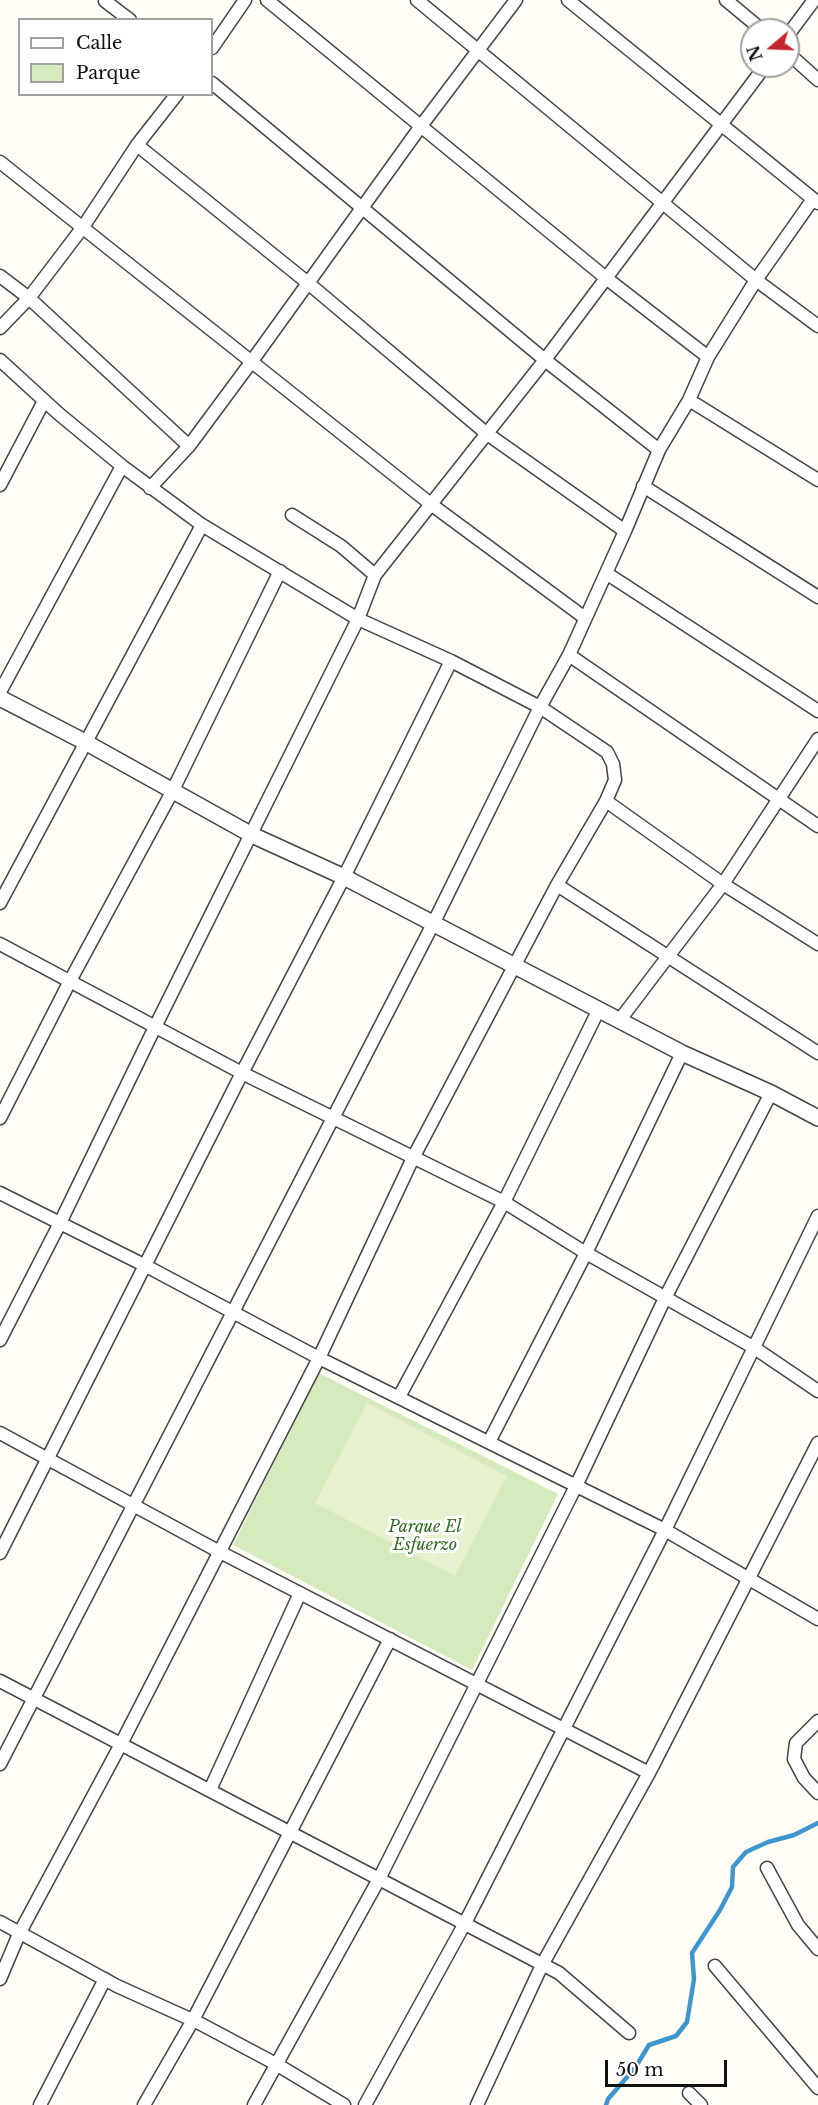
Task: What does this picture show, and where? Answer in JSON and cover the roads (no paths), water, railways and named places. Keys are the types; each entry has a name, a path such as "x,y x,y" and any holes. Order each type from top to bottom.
{"street":[{"path":"213,47 245,0"},
{"path":"267,0 606,278 708,357"},
{"path":"417,0 756,280 818,326"},
{"path":"150,488 189,446 421,126 516,0"},
{"path":"0,1764 434,924 540,707 568,655 659,450 689,400 708,357 756,280 815,201 568,0"},
{"path":"726,0 748,18"},
{"path":"800,19 814,0"},
{"path":"105,1 127,18"},
{"path":"800,63 818,80"},
{"path":"0,1340 358,619 375,575 544,360 756,78"},
{"path":"213,84 544,360 659,450"},
{"path":"0,328 28,298 83,227 137,145 175,96"},
{"path":"137,145 308,283 486,433 625,531"},
{"path":"0,162 432,505 585,618"},
{"path":"0,276 28,298 189,446"},
{"path":"0,360 122,466 202,525 358,619 451,661 540,707 607,752 613,764 615,780 606,801 557,885 413,1158 319,1358 121,1744 20,1934 0,1979"},
{"path":"689,400 818,480"},
{"path":"0,485 45,401"},
{"path":"0,692 122,466"},
{"path":"643,486 818,597"},
{"path":"292,515 341,546 375,575"},
{"path":"0,903 202,525"},
{"path":"0,1118 70,981 172,792 280,571"},
{"path":"606,573 818,711"},
{"path":"568,655 818,826"},
{"path":"0,1553 242,1073 344,877 451,661"},
{"path":"0,698 85,742 252,835 344,877 619,1021 682,1053 771,1093 818,1118"},
{"path":"619,1021 723,884 818,739"},
{"path":"606,801 723,884 818,944"},
{"path":"557,885 818,1053"},
{"path":"0,944 242,1073 504,1202 586,1253 753,1347 818,1391"},
{"path":"399,1397 504,1202 599,1010"},
{"path":"489,1442 586,1253 682,1053"},
{"path":"254,2105 378,1879 576,1486 665,1298 771,1093"},
{"path":"0,1193 146,1266 319,1358 665,1530 817,1618"},
{"path":"365,2105 465,1923 665,1530 818,1216"},
{"path":"0,1433 135,1504 218,1551 649,1773"},
{"path":"477,2105 542,1965 649,1773 749,1580 815,1460 818,1443"},
{"path":"210,1790 300,1593"},
{"path":"144,2105 193,2020 390,1639"},
{"path":"0,1681 559,1973 629,2033"},
{"path":"818,1721 796,1743 794,1759 804,1778 818,1793"},
{"path":"767,1868 798,1925 818,1949"},
{"path":"0,1922 105,1979 193,2020 276,2064 344,2105"},
{"path":"715,1966 818,2088"},
{"path":"40,2105 105,1979"},
{"path":"689,2093 701,2105"}],"waterway":[{"path":"606,2105 608,2099 635,2068 649,2045 676,2036 687,2022 694,1979 692,1953 732,1887 733,1867 746,1852 768,1842 794,1835 818,1823"}],"park label":[{"name":"Parque El Esfuerzo","path":"425,1536"}]}
